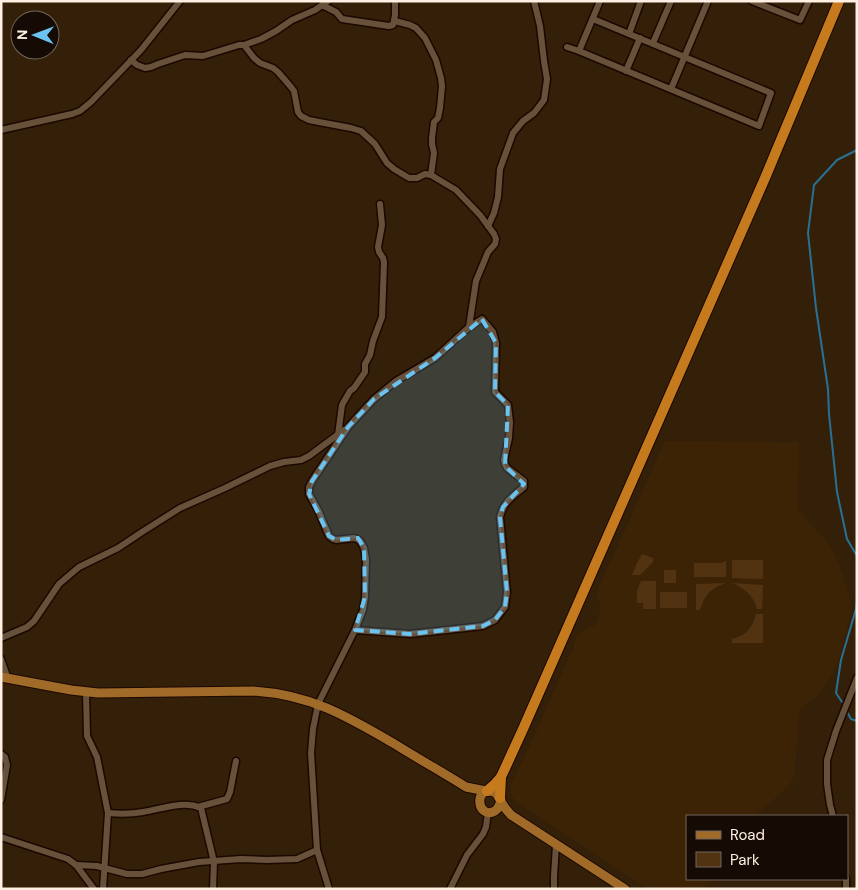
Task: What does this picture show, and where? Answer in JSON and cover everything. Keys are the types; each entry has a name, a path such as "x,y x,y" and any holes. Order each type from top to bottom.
{"highway":[{"path":"487,791 501,777 640,463 839,1"},
{"path":"500,799 501,777"}],"main road":[{"path":"5,678 86,692 253,691 286,695 318,704 360,724 466,786 494,791 499,795 511,815 624,889"},
{"path":"466,786 483,810 511,815"},
{"path":"480,805 480,797 487,791"},
{"path":"490,812 499,808 500,799"}],"street":[{"path":"1,130 80,111 91,102 147,43 180,1"},
{"path":"131,60 145,68 184,55 203,56 244,45 261,39 325,3 342,19 389,26 395,21 395,1"},
{"path":"488,226 498,197 500,169 514,133 523,120 534,113 544,100 547,79 540,26 534,1"},
{"path":"579,51 600,1"},
{"path":"629,34 641,1"},
{"path":"653,44 670,1"},
{"path":"671,89 708,1"},
{"path":"752,1 800,20 808,1"},
{"path":"567,47 759,126 771,93 592,19"},
{"path":"395,21 410,24 416,28 436,60 441,78 440,108 438,118 434,122 432,138 434,154 431,175"},
{"path":"626,70 640,38"},
{"path":"244,45 254,58 260,63 273,68 291,87 294,92 298,112 301,116 309,120 361,131 375,144 387,163 403,176 417,178 425,174 431,175 456,190 470,203 496,239 495,244 486,256 476,281 470,327"},
{"path":"338,435 342,404 365,372 365,364 370,355 382,317 384,262 378,247 382,225 380,204"},
{"path":"1,638 27,627 34,621 59,584 80,567 118,548 180,508 270,466 301,460 309,456 348,427 374,399 396,381 435,358 470,327 482,319 493,332 496,343 495,392 508,406 510,422 505,464 507,468 524,481 524,487 502,507 500,517 507,592 505,607 495,620 483,626 410,634 355,630"},
{"path":"329,889 317,850 311,753 313,729 318,704 363,610 366,559 364,548 357,539 336,540 329,536 309,494 309,487 348,427"},
{"path":"1,659 5,678"},
{"path":"833,815 827,784 828,760 836,731 857,678"},
{"path":"86,692 87,736 97,757 108,813 103,889"},
{"path":"1,754 8,765 1,800"},
{"path":"108,813 142,812 169,806 198,807 227,799 236,762"},
{"path":"198,807 201,808 203,813 214,862 213,889"},
{"path":"450,889 467,855 486,827 490,812"},
{"path":"1,838 68,859 76,865 94,889"},
{"path":"554,889 556,845"},
{"path":"76,865 104,867 127,874 142,874 161,868 199,862 297,859 317,850"}],"highlighted area":[{"path":"482,319 496,343 495,392 508,405 505,466 524,484 503,507 500,517 507,592 505,607 495,620 483,626 410,634 355,630 365,597 364,548 358,538 336,540 329,536 309,494 312,481 348,427 374,399 435,358"}],"shaded area":[{"path":"665,441 799,442 798,510 833,551 843,574 850,599 850,615 847,630 840,657 832,675 816,697 799,711 795,775 788,787 756,815 686,815 686,880 711,880 702,889 648,889 518,803 512,797 510,786 531,743 577,635 596,624 600,605 596,594"}],"green space":[{"path":"642,554 653,558 653,562 640,575 632,575 636,565"},
{"path":"732,560 763,560 763,579 732,578"},
{"path":"726,561 726,577 694,577 694,563 721,563"},
{"path":"664,570 676,570 676,583 664,583"},
{"path":"641,581 656,581 656,609 643,609 643,603 637,603 637,591"},
{"path":"726,583 709,592 700,610 696,610 696,584"},
{"path":"732,583 763,585 762,609 757,609 754,600 748,593"},
{"path":"660,592 687,592 687,608 660,608"},
{"path":"756,614 763,614 763,643 732,643 732,639 741,636 748,630"}],"waterway":[{"path":"857,150 837,160 814,185 808,233 816,308 828,389 837,492 847,539 857,556"},
{"path":"842,702 836,693 841,660 857,601"},
{"path":"847,712 851,719 857,721"}]}
